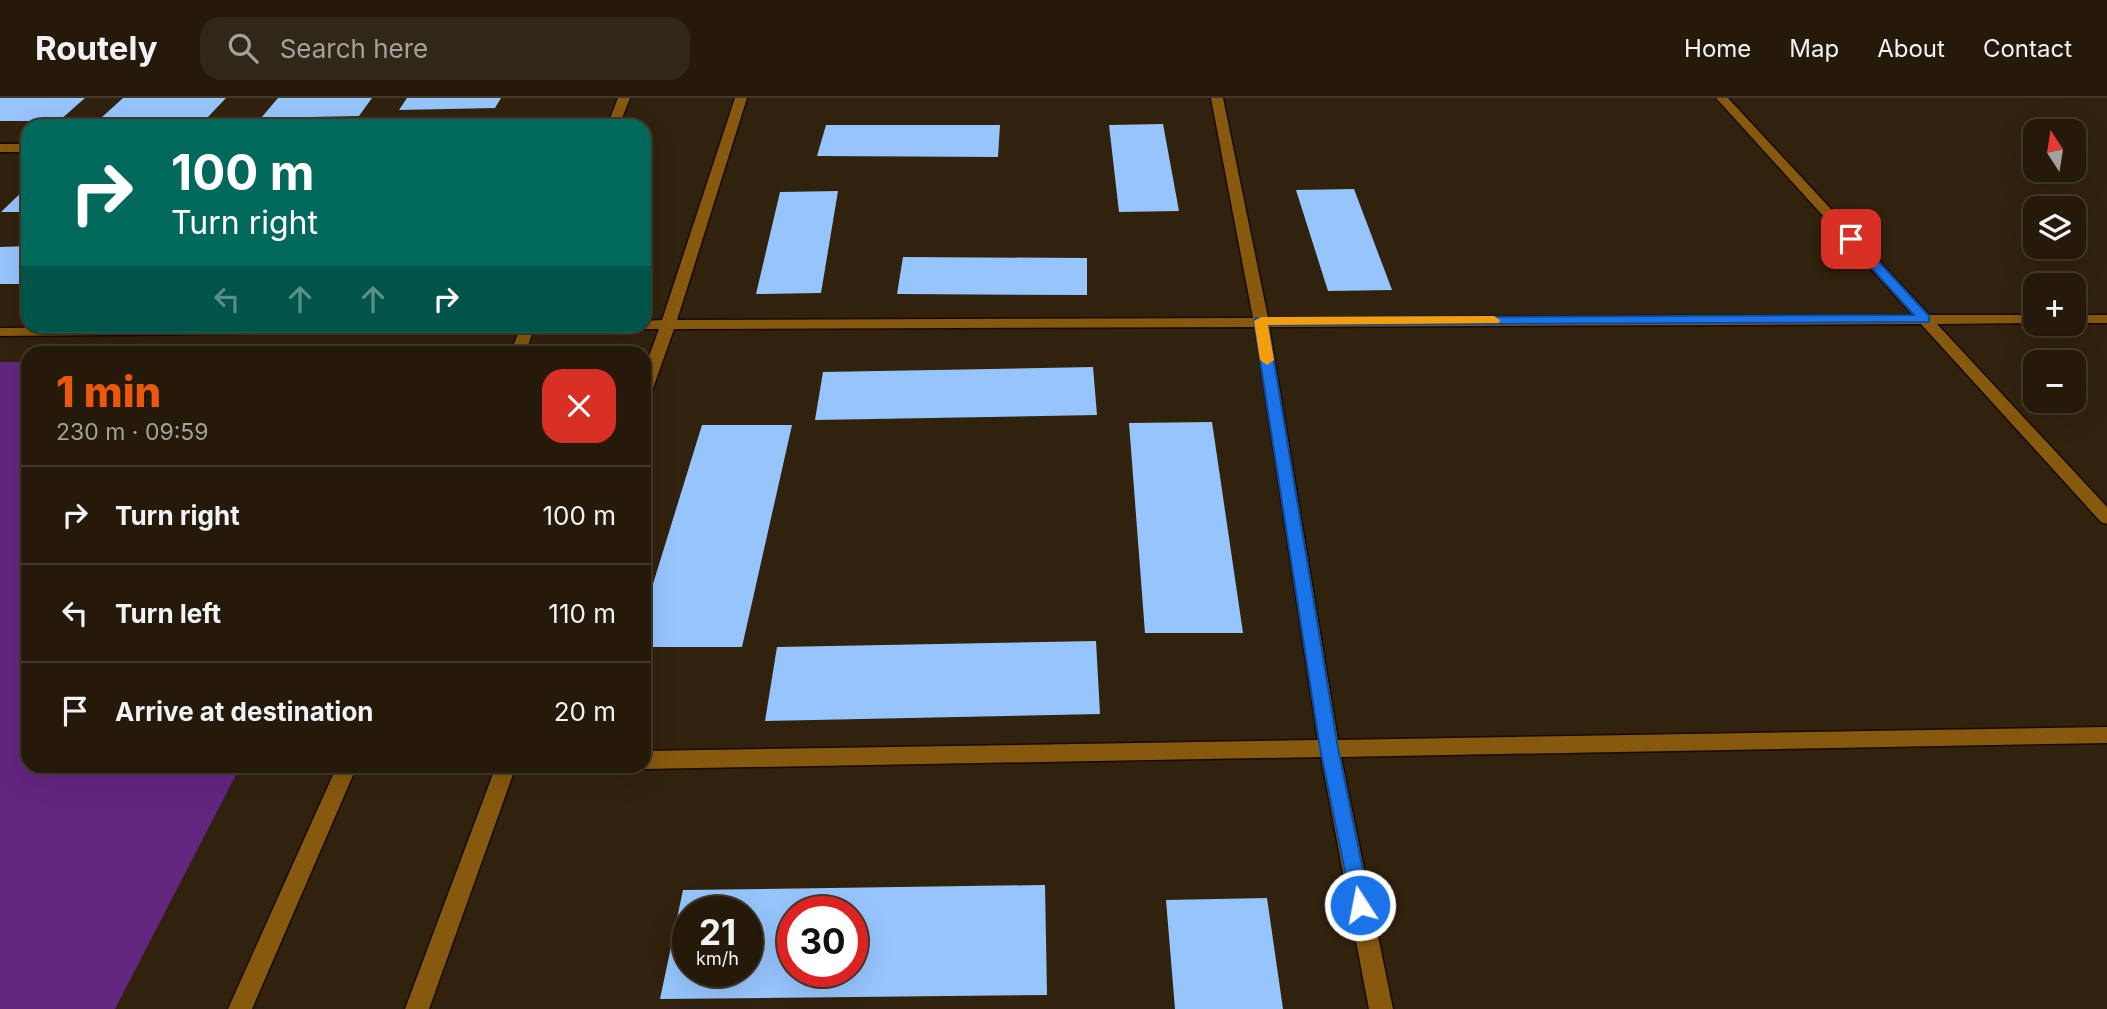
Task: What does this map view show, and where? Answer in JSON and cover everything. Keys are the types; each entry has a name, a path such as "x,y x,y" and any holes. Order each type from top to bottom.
{"street":[{"path":"616,119 624,98"},
{"path":"651,372 741,98"},
{"path":"1217,98 1261,321 1329,748 1381,1009"},
{"path":"1722,98 2107,518"},
{"path":"0,148 21,148"},
{"path":"651,325 2023,319"},
{"path":"2086,319 2107,319"},
{"path":"0,332 21,332"},
{"path":"651,760 2107,735"},
{"path":"240,1009 344,773"},
{"path":"417,1009 503,773"}],"shaded area":[{"path":"0,362 21,362 21,773 237,773 115,1009 0,1009"}],"building":[{"path":"0,98 85,98 61,119 0,121"},
{"path":"123,98 226,98 207,118 101,118"},
{"path":"278,98 372,98 359,116 261,118"},
{"path":"407,98 501,98 495,108 399,110"},
{"path":"1163,124 1179,211 1119,212 1109,125"},
{"path":"826,125 1000,125 998,157 817,156"},
{"path":"1354,189 1392,290 1328,291 1296,190"},
{"path":"838,191 821,293 756,294 780,192"},
{"path":"21,193 21,212 1,212"},
{"path":"21,246 21,284 0,284 0,247"},
{"path":"903,257 1087,258 1087,295 897,294"},
{"path":"1093,367 1097,415 815,420 823,372"},
{"path":"1212,422 1243,633 1145,633 1129,423"},
{"path":"702,425 792,425 742,647 651,647 651,590"},
{"path":"1096,641 1100,714 765,721 777,647"},
{"path":"1045,885 1047,995 660,999 672,942 672,987 763,987 763,896 682,896 683,890"},
{"path":"1267,898 1283,1009 1175,1009 1166,900"}],"slow traffic":[{"path":"1267,360 1261,321 1494,320"}],"route":[{"path":"1360,905 1329,748 1261,321 1925,319 1851,239"}]}
